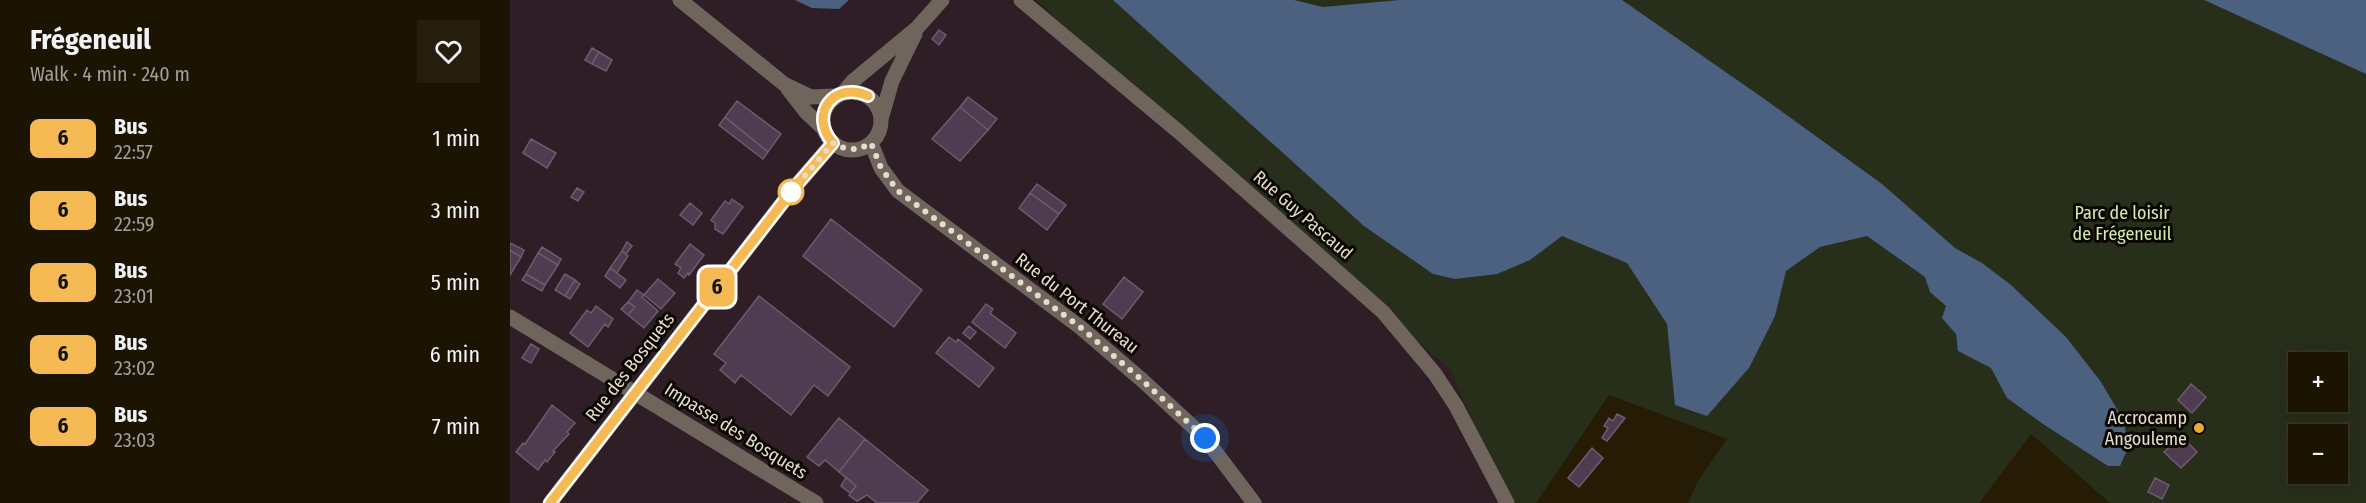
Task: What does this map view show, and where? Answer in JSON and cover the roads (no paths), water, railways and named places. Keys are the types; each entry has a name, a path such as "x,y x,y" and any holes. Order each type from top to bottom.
{"street":[{"path":"680,0 784,84 806,112 823,128 833,143 848,150 856,150 871,143 877,136 892,81 917,28"},
{"path":"823,128 825,109 853,81 917,28 942,0"},
{"name":"Rue Guy Pascaud","path":"1021,0 1197,148 1383,312 1435,374 1461,416 1507,503"},
{"path":"784,84 811,97 852,91 868,96 875,102 881,119"},
{"name":"Rue des Bosquets","path":"550,503 794,188 833,143"},
{"name":"Rue du Port Thureau","path":"871,143 881,168 898,191 1080,327 1142,380 1205,438 1254,503"},
{"name":"Impasse des Bosquets","path":"510,317 816,503"}],"water":[{"path":"795,0 849,0 839,9 812,8"},
{"path":"1113,0 1294,0 1323,7 1400,0 1622,0 1882,184 1955,248 1982,263 2011,285 2066,337 2101,382 2124,421 2128,448 2120,466 2108,466 2007,398 1991,368 1958,351 1956,334 1942,318 1946,306 1930,292 1925,277 1867,236 1820,247 1786,271 1775,316 1749,368 1707,416 1675,405 1667,324 1627,263 1562,236 1530,260 1497,274 1455,279 1433,274 1364,226"},
{"path":"2204,0 2366,0 2366,74"}],"place":[{"name":"Accrocamp Angouleme","path":"2199,428"}],"park label":[{"name":"Parc de loisir de Frégeneuil","path":"2122,223"}]}
